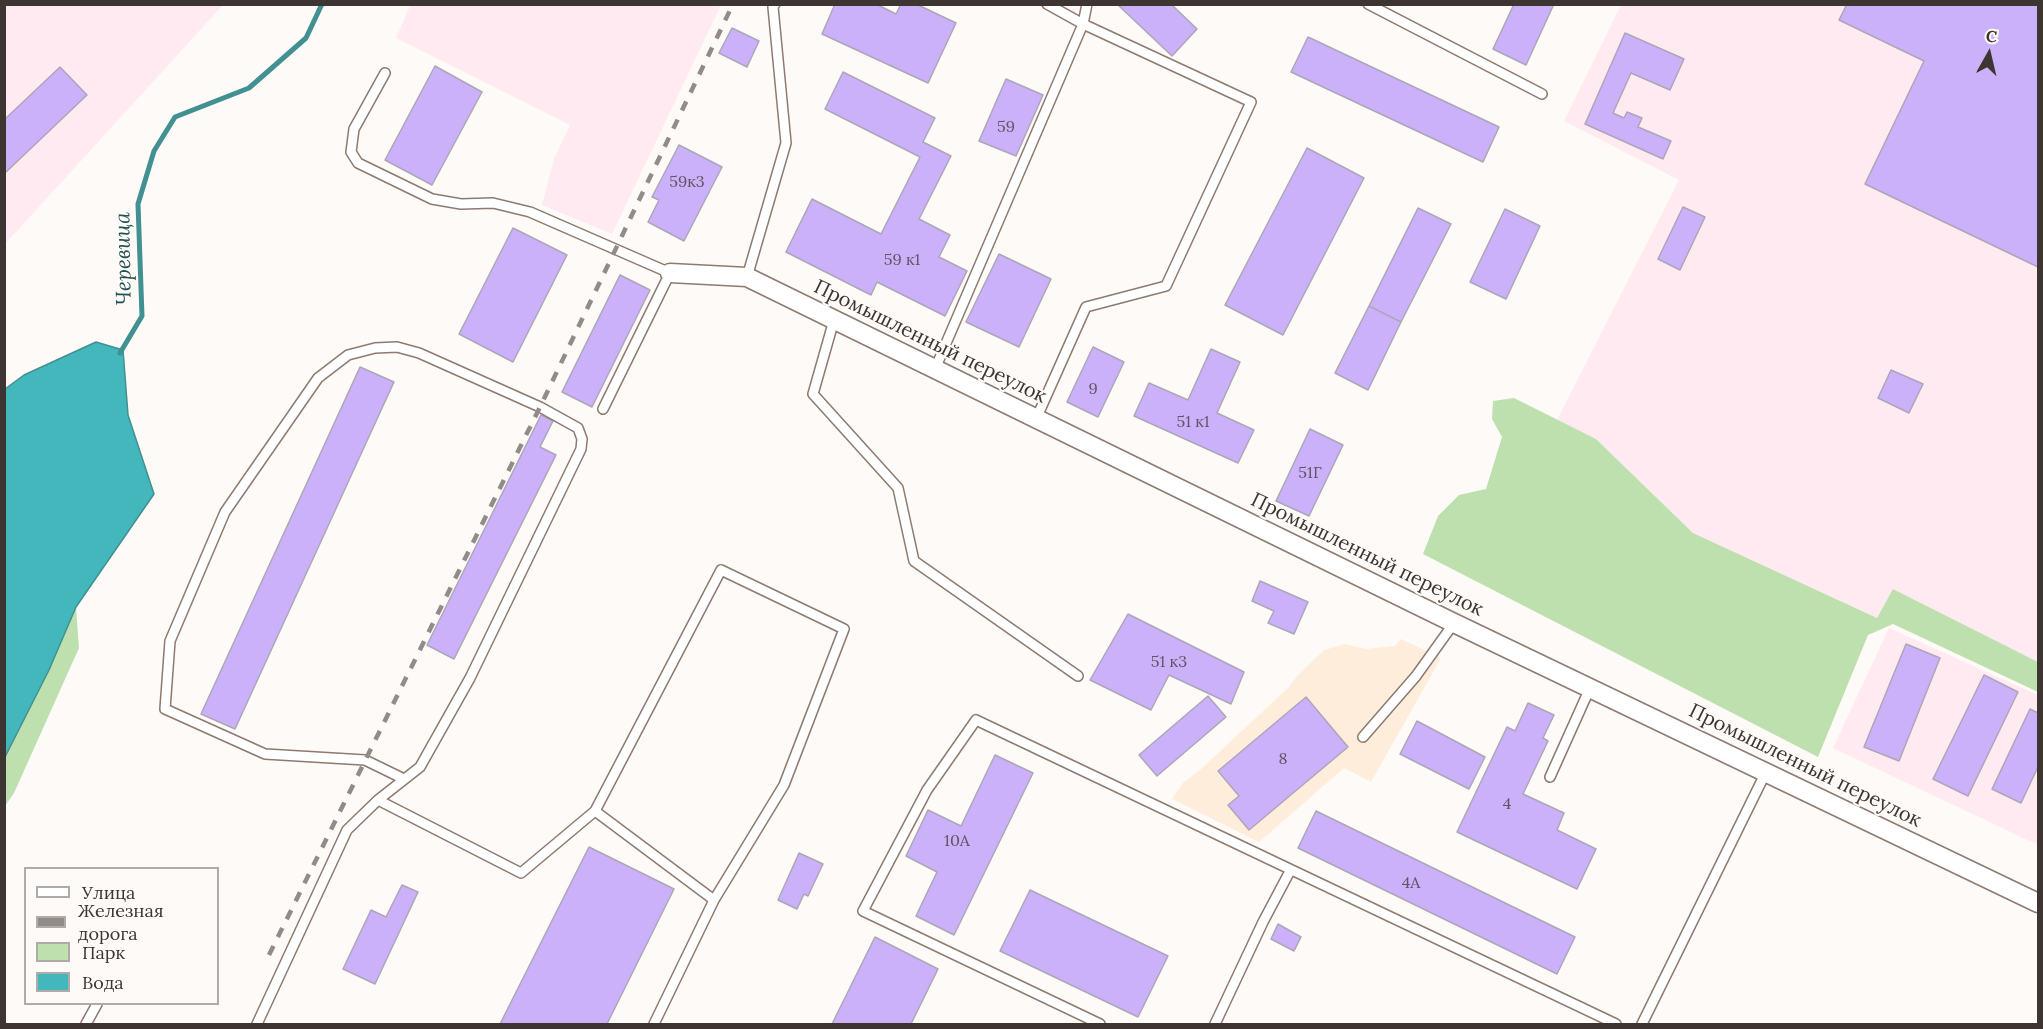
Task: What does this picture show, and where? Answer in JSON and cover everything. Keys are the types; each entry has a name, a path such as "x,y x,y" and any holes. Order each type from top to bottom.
{"street":[{"name":"Промышленный переулок","path":"670,273 747,277 1454,623 2038,903"}],"lane":[{"path":"747,277 786,142 772,8 776,4"},
{"path":"1036,419 1086,307 1166,286 1251,102 1083,24 1047,4"},
{"path":"935,369 1083,24 1087,4"},
{"path":"1368,4 1542,94"},
{"path":"385,73 354,129 351,152 358,163 432,199 461,204 493,203 530,212 670,273 603,409"},
{"path":"834,320 813,394 898,488 914,561 1078,676"},
{"path":"257,1024 347,830 378,800 420,767 470,678 581,449 582,439 578,428 540,407 419,353 397,347 375,348 348,355 318,378 225,512 170,641 165,709 265,754 365,760 404,779"},
{"path":"378,800 521,873 595,811 721,570 843,629 784,785 714,900 654,1024"},
{"path":"1363,737 1416,676 1454,623"},
{"path":"1550,777 1590,688"},
{"path":"1100,1024 863,911 927,790 976,720 1616,1024"},
{"path":"1642,1024 1766,772"},
{"path":"595,811 714,900"},
{"path":"1215,1024 1290,871"},
{"path":"86,1024 96,1005"}],"shaded area":[{"path":"411,4 721,5 612,234 542,205 554,159 570,125 396,38"},
{"path":"5,5 223,5 5,244"},
{"path":"1621,5 2038,5 2038,662 1893,589 1877,618 1693,533 1596,439 1557,420 1679,180 1564,121"},
{"path":"1889,628 2038,695 2038,845 1833,748"},
{"path":"1401,639 1441,658 1371,782 1344,768 1259,842 1172,799 1183,783 1289,687 1324,650 1345,644 1366,649 1395,646"}],"green space":[{"path":"1514,398 1596,439 1693,533 1877,618 1893,589 2038,662 2038,692 1893,624 1868,635 1818,757 1423,554 1438,516 1459,495 1486,489 1502,437 1492,419 1493,401"},
{"path":"76,607 79,648 14,793 5,806 5,757 49,670"}],"water":[{"path":"96,342 123,350 128,415 154,494 76,607 49,670 5,757 5,389 24,375"}],"building":[{"path":"835,4 876,4 896,14 901,4 916,4 956,23 928,83 822,34"},
{"path":"1171,4 1197,29 1172,56 1118,5"},
{"path":"1514,4 1554,4 1526,65 1493,49"},
{"path":"1847,4 2038,4 2038,267 1865,184 1924,61 1839,20"},
{"path":"732,28 759,41 747,67 719,53"},
{"path":"1625,33 1684,59 1670,90 1631,73 1613,113 1624,118 1627,112 1642,118 1638,127 1671,141 1663,159 1585,124"},
{"path":"1308,37 1499,127 1483,162 1291,72"},
{"path":"435,66 482,92 432,185 385,160"},
{"path":"60,67 87,95 5,173 4,120"},
{"path":"843,72 935,118 923,142 951,156 919,219 950,235 939,257 967,271 945,316 877,282 871,295 786,252 812,199 881,234 920,157 825,109"},
{"path":"1006,79 1043,95 1016,156 979,141"},
{"path":"679,145 722,167 684,241 648,222 659,200 652,197"},
{"path":"1307,148 1364,178 1283,335 1225,305"},
{"path":"1683,207 1705,217 1680,270 1658,259"},
{"path":"1418,208 1451,224 1401,322 1369,306"},
{"path":"1505,209 1540,226 1506,299 1470,282"},
{"path":"513,228 567,255 513,362 459,334"},
{"path":"999,254 1051,279 1019,347 966,322"},
{"path":"620,275 650,290 592,407 562,392"},
{"path":"1369,306 1401,322 1368,390 1335,373"},
{"path":"1093,347 1124,362 1098,417 1067,402"},
{"path":"1211,349 1240,362 1217,413 1254,430 1238,463 1134,416 1149,383 1188,400"},
{"path":"360,367 394,382 235,729 201,714"},
{"path":"1891,370 1923,384 1909,413 1878,398"},
{"path":"541,415 553,421 540,447 556,455 454,659 427,645"},
{"path":"1310,429 1343,445 1309,516 1276,501"},
{"path":"1260,581 1308,602 1294,634 1268,623 1274,611 1252,601"},
{"path":"1128,614 1244,672 1231,704 1169,675 1151,710 1090,680"},
{"path":"1906,644 1940,658 1899,761 1864,747"},
{"path":"1984,675 2018,692 1968,796 1933,779"},
{"path":"1208,696 1226,717 1157,776 1139,755"},
{"path":"1306,697 1348,747 1249,830 1228,805 1239,796 1218,771"},
{"path":"1528,703 1554,715 1543,738 1548,741 1523,794 1564,813 1557,830 1596,849 1577,889 1457,832 1507,727 1515,731"},
{"path":"2030,709 2038,713 2038,767 2021,803 1992,789"},
{"path":"1417,721 1485,757 1469,789 1400,754"},
{"path":"995,755 1033,773 954,935 916,916 937,872 906,856 928,810 961,826"},
{"path":"1316,811 1575,937 1557,974 1298,848"},
{"path":"589,847 674,889 607,1024 500,1024"},
{"path":"799,853 823,864 808,896 804,894 797,909 778,900"},
{"path":"402,885 418,892 375,984 343,969 371,910 386,917"},
{"path":"1030,890 1168,956 1138,1017 1000,951"},
{"path":"1278,924 1301,937 1294,951 1271,939"},
{"path":"875,937 938,969 911,1024 832,1024"}],"waterway":[{"name":"Черевица","path":"120,353 142,316 138,204 154,151 175,117 249,88 306,38 322,4"}],"railway":[{"path":"269,955 540,407 733,4"}]}
